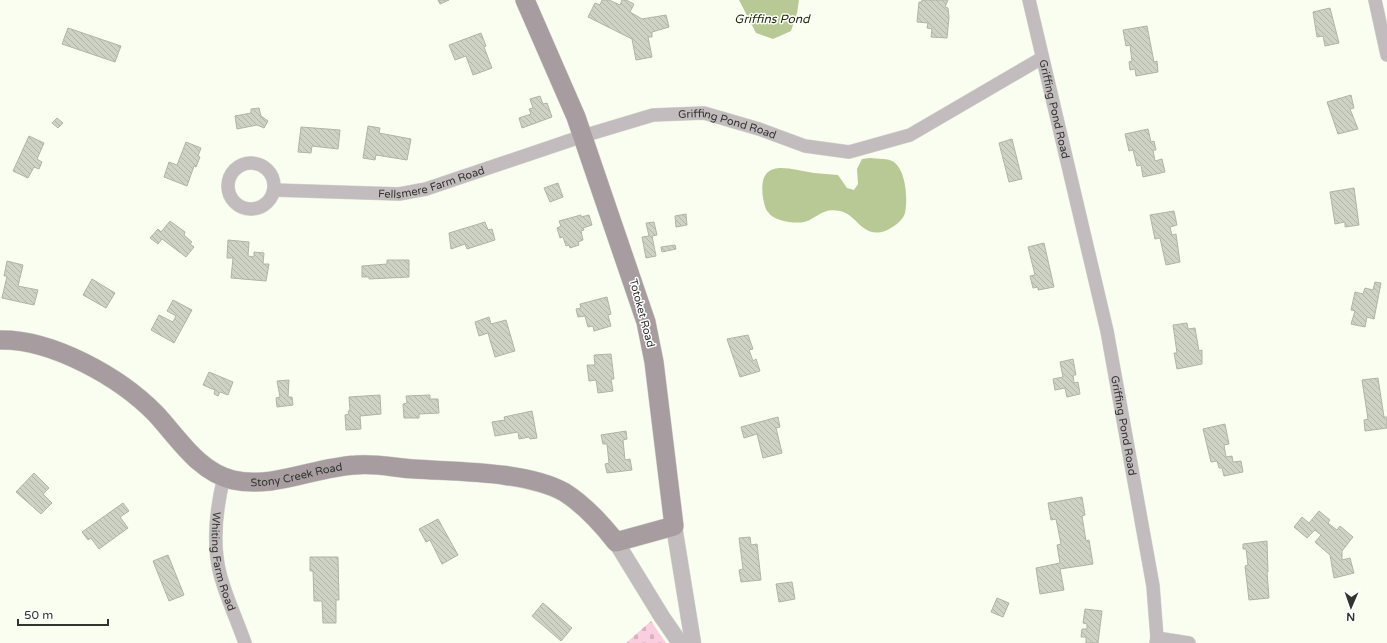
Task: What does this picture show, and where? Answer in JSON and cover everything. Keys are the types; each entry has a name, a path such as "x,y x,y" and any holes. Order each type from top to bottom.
{"main road":[{"name":"Totoket Road","path":"526,0 583,136 646,322 654,362 674,526"},
{"name":"Stony Creek Road","path":"0,340 44,346 70,355 122,386 154,412 202,465 224,477 248,483 270,482 356,465 503,476 540,482 564,492 595,515 616,542"},
{"path":"616,542 674,526"}],"street":[{"path":"1030,0 1042,58"},
{"path":"1375,0 1387,55"},
{"name":"Griffing Pond Road","path":"583,136 653,116 704,113 759,129 805,146 849,152 910,135 1042,58 1107,331 1153,586 1157,641"},
{"name":"Fellsmere Farm Road","path":"274,190 399,194 418,191 583,136"},
{"name":"Whiting Farm Road","path":"224,477 217,506 216,554 220,575 245,643"},
{"name":"Totoket Road","path":"674,526 693,643"},
{"name":"Stony Creek Road","path":"616,542 662,617 680,643"},
{"path":"1157,641 1189,643"}],"green space":[{"path":"651,621 666,643 626,643"}],"water":[{"name":"Griffins Pond","path":"739,0 799,0 797,13 791,31 773,39 756,33"},
{"path":"862,159 886,159 894,162 898,166 904,178 906,193 905,213 900,221 888,230 877,233 871,232 865,229 846,213 840,211 829,210 804,222 795,223 774,218 766,209 762,185 765,176 770,171 777,168 785,168 838,175 847,188 854,190 858,184 857,169"}],"building":[{"path":"438,0 449,0 440,4"},
{"path":"602,0 609,0 620,5 622,0 626,0 634,4 630,12 642,19 666,15 669,27 652,32 652,37 648,37 652,57 636,60 632,39 588,17 595,3 600,5"},
{"path":"922,0 948,0 945,7 948,8 949,17 947,38 931,37 932,29 927,28 928,23 917,22 919,2 922,2"},
{"path":"1330,8 1339,43 1325,46 1323,36 1317,37 1313,12"},
{"path":"1147,26 1154,62 1157,61 1158,72 1136,76 1135,69 1130,70 1129,62 1132,61 1130,45 1126,46 1123,30"},
{"path":"68,28 121,46 115,62 62,44"},
{"path":"481,33 486,46 484,47 492,68 473,75 466,56 455,60 449,45"},
{"path":"1351,95 1354,108 1350,109 1358,129 1338,134 1327,102"},
{"path":"540,96 543,104 547,103 552,117 522,128 519,118 531,114 529,109 533,108 530,99"},
{"path":"259,108 261,116 268,121 264,128 257,125 237,129 235,116 251,113 251,109"},
{"path":"57,118 63,123 58,128 52,123"},
{"path":"368,126 380,128 379,133 411,139 407,160 376,155 375,160 363,158"},
{"path":"301,127 340,130 338,149 312,146 311,153 298,152"},
{"path":"1148,129 1151,142 1154,141 1156,150 1153,150 1155,161 1162,159 1165,172 1143,177 1141,165 1137,166 1133,150 1129,151 1125,134"},
{"path":"29,136 44,143 37,159 42,162 39,169 34,167 28,178 13,171"},
{"path":"1012,139 1022,179 1009,182 999,143"},
{"path":"186,142 201,148 198,156 200,157 196,167 194,166 187,186 164,177 169,162 177,165"},
{"path":"558,183 563,197 550,202 544,188"},
{"path":"1354,188 1359,225 1345,227 1345,222 1335,224 1330,192"},
{"path":"1174,211 1177,225 1170,227 1172,235 1176,234 1180,262 1166,265 1160,238 1155,239 1150,215"},
{"path":"686,214 687,225 676,227 675,216"},
{"path":"581,215 581,217 589,215 592,225 583,228 584,230 581,231 583,240 578,242 579,245 570,248 569,245 566,246 563,237 560,238 557,228 561,226 559,221"},
{"path":"170,221 185,232 184,235 192,242 190,244 194,247 186,257 162,239 158,244 150,238 158,229 161,232"},
{"path":"485,222 488,230 492,229 495,240 467,249 465,244 451,249 449,233"},
{"path":"654,222 657,235 652,236 656,256 646,258 642,237 649,236 646,223"},
{"path":"228,240 249,242 248,256 254,257 254,252 264,253 263,264 269,264 266,281 231,278 233,258 227,258"},
{"path":"1044,243 1054,287 1038,290 1038,287 1033,288 1030,276 1035,275 1028,247"},
{"path":"675,245 676,249 662,252 661,247"},
{"path":"387,260 409,260 409,277 369,279 369,277 362,277 362,266 387,264"},
{"path":"7,261 23,265 18,286 38,290 34,305 2,298 7,276 4,276"},
{"path":"92,279 115,293 106,308 83,295"},
{"path":"1375,282 1381,283 1374,319 1367,317 1365,327 1351,324 1355,311 1351,310 1355,292 1363,294 1365,288 1373,290"},
{"path":"607,297 611,314 608,315 611,326 594,331 593,326 588,327 585,316 578,317 576,309 581,308 580,304"},
{"path":"173,300 192,310 174,343 151,330 159,315 173,322 176,316 167,311"},
{"path":"489,317 491,324 506,320 515,351 495,357 488,333 479,336 475,322"},
{"path":"1187,323 1188,329 1195,328 1199,351 1202,350 1202,364 1177,369 1174,353 1177,353 1173,325"},
{"path":"748,335 753,349 749,350 753,361 756,359 760,371 740,377 727,339"},
{"path":"611,354 614,379 611,379 613,391 598,393 596,380 589,381 587,365 595,365 594,355"},
{"path":"1073,359 1076,375 1073,375 1074,383 1078,382 1080,394 1067,397 1065,388 1055,390 1053,379 1063,377 1060,362"},
{"path":"209,372 233,382 228,395 220,392 218,396 214,394 215,390 203,385"},
{"path":"1378,378 1384,417 1387,417 1387,428 1365,431 1364,420 1368,419 1362,380"},
{"path":"289,380 288,397 292,397 293,405 277,407 276,398 280,397 277,381"},
{"path":"380,395 381,414 360,416 361,429 346,430 345,415 349,414 348,411 350,411 349,397"},
{"path":"430,395 430,399 438,399 439,413 419,414 419,418 404,418 403,404 407,403 406,396"},
{"path":"532,411 537,438 530,439 529,437 519,439 518,432 495,436 492,422 505,420 504,417"},
{"path":"778,417 780,427 776,428 782,453 763,458 757,434 744,438 741,427"},
{"path":"1225,424 1229,444 1224,445 1226,457 1232,456 1233,462 1241,461 1243,472 1224,476 1222,468 1219,468 1217,461 1211,462 1203,429"},
{"path":"626,431 627,439 623,440 625,460 630,459 632,470 607,473 605,464 609,463 607,444 603,444 601,435"},
{"path":"34,473 49,488 43,494 52,503 41,514 16,492"},
{"path":"1082,497 1085,515 1082,516 1086,541 1089,540 1093,564 1060,569 1064,590 1040,594 1036,568 1060,563 1057,545 1061,544 1056,519 1051,520 1048,503"},
{"path":"123,503 129,511 120,517 128,528 99,549 91,538 88,540 82,532"},
{"path":"1319,511 1330,520 1328,523 1337,530 1340,526 1353,537 1342,551 1342,560 1350,558 1354,573 1334,578 1330,555 1315,542 1321,535 1315,530 1307,538 1294,527 1302,517 1309,523"},
{"path":"438,519 458,555 442,564 430,540 426,542 419,529"},
{"path":"750,537 751,545 757,544 761,580 741,582 739,570 743,569 739,538"},
{"path":"1267,541 1269,598 1249,600 1245,566 1248,565 1246,549 1243,549 1243,544"},
{"path":"168,555 184,595 169,601 153,561"},
{"path":"310,557 338,557 339,600 336,600 336,623 323,623 322,601 314,601 313,571 310,571"},
{"path":"792,582 795,599 779,602 776,584"},
{"path":"997,598 1009,603 1003,617 991,612"},
{"path":"543,603 572,628 561,641 532,616"},
{"path":"1085,609 1102,611 1098,643 1086,643 1086,637 1081,637 1082,629 1087,629 1087,624 1083,623"}]}
